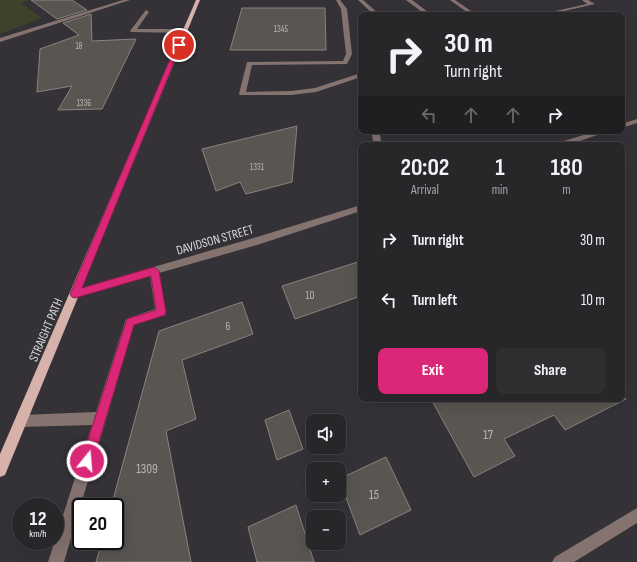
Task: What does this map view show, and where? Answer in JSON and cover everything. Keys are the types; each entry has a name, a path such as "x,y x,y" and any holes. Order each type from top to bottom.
{"main road":[{"name":"STRAIGHT PATH","path":"0,470 198,0"}],"street":[{"path":"0,40 128,0"},
{"path":"338,0 344,9 352,71"},
{"path":"360,0 374,12"},
{"path":"408,0 425,12"},
{"path":"452,0 470,12"},
{"path":"554,12 592,4 584,0"},
{"path":"146,12 133,31 185,31"},
{"path":"249,63 352,71 316,90 291,93 242,94 249,63"},
{"path":"625,125 637,121"},
{"path":"568,142 590,134"},
{"name":"DAVIDSON STREET","path":"75,294 257,241 358,209"},
{"path":"56,562 130,322 161,312 154,271"},
{"path":"21,421 100,418"},
{"path":"560,562 637,515"}],"green space":[{"path":"0,0 29,0 21,3 42,18 0,34"}],"building":[{"path":"31,0 72,0 87,10 57,19"},
{"path":"242,8 325,8 326,50 230,50"},
{"path":"91,14 92,41 136,39 102,109 58,110 72,86 37,92 40,49 79,35 63,23"},
{"path":"297,126 292,182 246,194 240,182 216,191 202,149"},
{"path":"358,262 358,297 295,319 282,286"},
{"path":"242,302 253,334 182,360 196,419 166,431 191,562 96,562 99,550 124,550 124,498 113,498 159,331"},
{"path":"433,402 620,402 565,430 554,415 504,439 515,456 474,477"},
{"path":"289,410 303,449 277,460 265,420"},
{"path":"386,457 411,510 360,535 346,498 346,476"},
{"path":"296,505 306,537 306,550 310,550 314,562 257,562 248,527"}],"route":[{"path":"87,461 130,322 161,312 154,271 75,294 179,45"}]}
